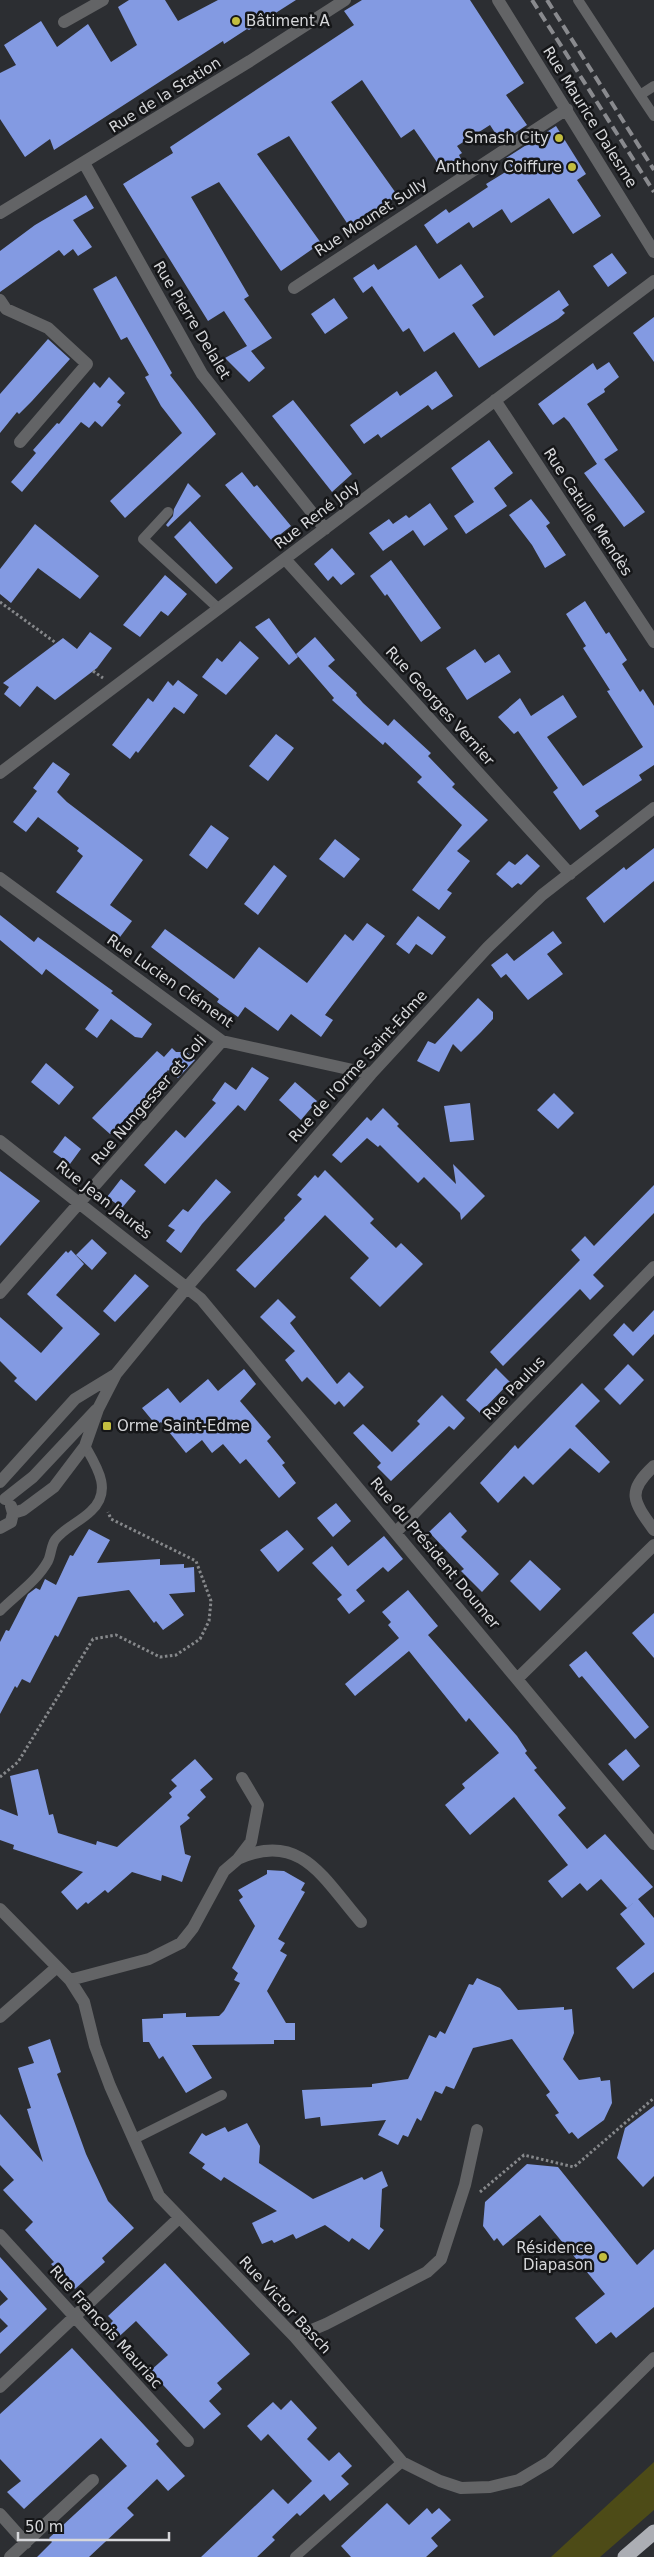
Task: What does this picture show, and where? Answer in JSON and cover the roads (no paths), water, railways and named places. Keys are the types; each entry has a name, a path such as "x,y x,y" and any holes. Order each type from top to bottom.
{"highway":[{"path":"626,2557 654,2532"}],"street":[{"path":"64,22 103,0"},
{"name":"Rue de la Station","path":"0,213 84,163 345,0"},
{"name":"Rue Maurice Dalesme","path":"498,0 654,252"},
{"name":"Rue Mounet Sully","path":"294,288 567,109"},
{"name":"Rue Pierre Delalet","path":"84,163 202,374 325,529"},
{"name":"Rue René Joly","path":"0,773 654,281"},
{"path":"0,300 6,309 48,328 87,364 20,442"},
{"name":"Rue Catulle Mendès","path":"495,400 654,642"},
{"name":"Rue Georges Vernier","path":"285,559 570,874"},
{"name":"Rue de l'Orme Saint-Edme","path":"13,1513 23,1510 54,1487 85,1446 98,1408 116,1374 188,1286 371,1074 488,947 542,895 654,808"},
{"name":"Rue Lucien Clément","path":"0,878 222,1041 371,1074"},
{"name":"Rue Nungesser et Coli","path":"0,1293 222,1041"},
{"name":"Rue Jean Jaurès","path":"0,1141 188,1286"},
{"name":"Rue Paulus","path":"396,1532 654,1267"},
{"name":"Rue du Président Doumer","path":"188,1286 201,1299 518,1678 654,1844"},
{"name":"Rue de l'Orme Saint-Edme","path":"0,1482 76,1399 116,1374"},
{"name":"Rue de l'Orme Saint-Edme","path":"3,1498 33,1477 98,1408"},
{"path":"654,1466 639,1480 635,1496 642,1513 654,1530"},
{"path":"0,1528 7,1526 13,1513 12,1506 3,1498"},
{"path":"518,1678 654,1545"},
{"path":"70,1980 149,1959 181,1943 193,1928 224,1871 238,1859 251,1842 258,1805 242,1778"},
{"path":"238,1859 260,1850 295,1853 310,1864 361,1922"},
{"name":"Rue Victor Basch","path":"0,1909 70,1980 84,2002 95,2046 159,2196 295,2336 402,2462 440,2481 461,2488 490,2487 519,2480 549,2462 654,2358"},
{"path":"0,2017 57,1967"},
{"path":"295,2336 326,2324 427,2272 441,2259 461,2196 477,2130"},
{"path":"0,2387 180,2218"},
{"name":"Rue François Mauriac","path":"0,2235 188,2441"},
{"path":"10,2557 93,2480"},
{"path":"0,2514 26,2543"}],"lane":[{"path":"578,0 654,116"},
{"path":"640,95 654,86"},
{"path":"168,512 142,540 220,609"},
{"path":"0,1611 34,1579 48,1561 54,1541 68,1527 92,1511 101,1497 102,1476 85,1446"},
{"path":"134,2139 222,2095"},
{"path":"295,2557 402,2462"}],"railway":[{"path":"532,0 654,192"},
{"path":"547,0 654,170"}],"place":[{"name":"Bâtiment A","path":"236,21"},
{"name":"Smash City","path":"559,138"},
{"name":"Anthony Coiffure","path":"572,167"},
{"name":"Orme Saint-Edme","path":"107,1426"},
{"name":"Résidence Diapason","path":"603,2257"}]}
